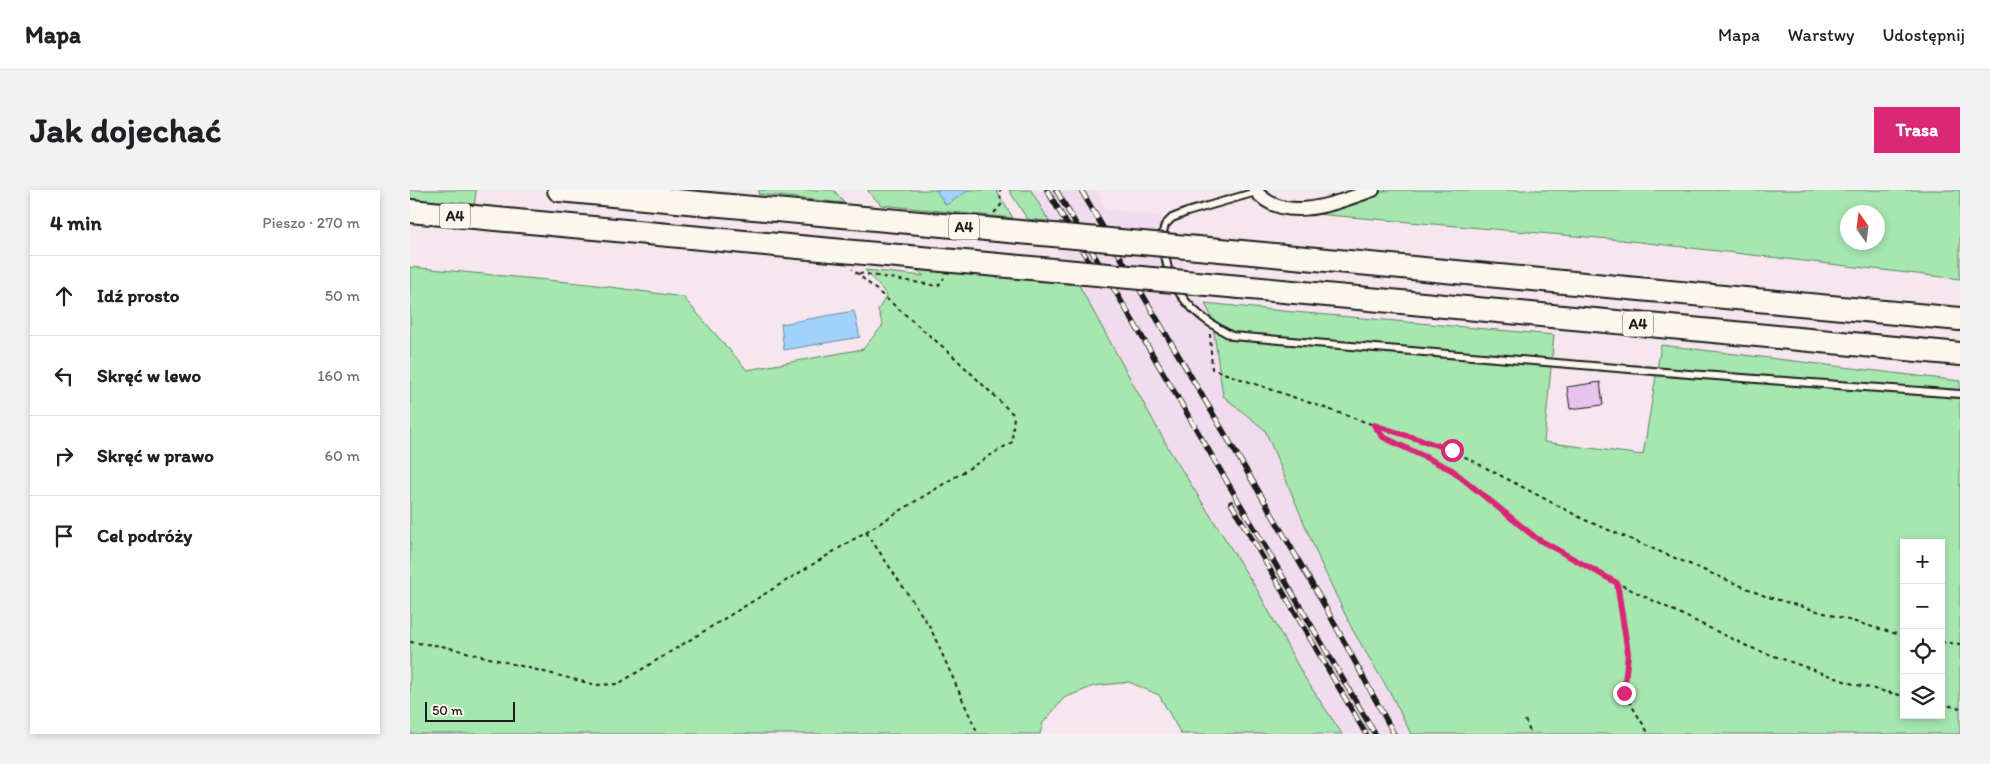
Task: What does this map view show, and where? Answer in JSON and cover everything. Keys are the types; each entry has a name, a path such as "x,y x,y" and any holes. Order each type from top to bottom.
{"highway":[{"name":"A4","path":"559,190 1960,320"},
{"name":"A4","path":"410,211 1960,354"}],"street":[{"path":"1255,191 1273,204 1293,209 1318,207 1373,190"}],"lane":[{"path":"1255,191 1172,218 1165,225 1161,239 1168,273 1182,298 1210,324 1232,336 1690,374 1960,394"}],"path":[{"path":"1000,190 1001,205"},
{"path":"410,642 442,646 596,685 618,684 1012,442 1014,415 950,353 856,273"},
{"path":"1210,324 1212,369 1452,450 1585,520 1765,596 1900,635"},
{"path":"1374,425 1383,437 1452,470 1536,538 1617,583 1749,647 1853,684 1900,695"},
{"path":"866,532 930,627 978,734"},
{"path":"1617,583 1628,653 1624,693 1649,734"},
{"path":"1945,642 1960,644"},
{"path":"1945,705 1960,708"},
{"path":"1525,720 1531,734"}],"shaded area":[{"path":"1024,190 1097,190 1106,209 1161,216 1212,318 1223,396 1265,430 1320,561 1352,629 1392,696 1411,734 1342,734 1303,675 1259,593 1170,451"}],"green space":[{"path":"410,190 476,190 474,209 410,204"},
{"path":"759,190 834,190 844,203 758,194"},
{"path":"867,190 996,190 1013,218 881,205"},
{"path":"1009,190 1031,190 1049,221 1027,219"},
{"path":"1387,190 1960,190 1960,279 1622,240 1315,214"},
{"path":"909,264 1075,278 1170,451 1259,593 1303,675 1342,734 1181,734 1159,695 1129,682 1094,686 1064,698 1043,723 1040,734 410,734 410,267 589,284 683,297 747,370 863,349 883,325 878,310 887,295 865,270 924,276"},
{"path":"1205,303 1554,335 1544,442 1643,455 1661,345 1960,381 1960,734 1411,734 1392,696 1352,629 1320,561 1265,430 1223,396 1212,318"}],"water":[{"path":"936,190 969,190 946,205"},
{"path":"854,311 860,337 784,350 781,324"}],"building":[{"path":"1600,382 1603,405 1570,409 1567,387"}],"railway":[{"path":"1047,190 1096,274"},
{"path":"1056,190 1375,734"},
{"path":"1081,190 1262,497 1327,610 1394,734"},
{"path":"1231,503 1366,734"}],"route":[{"path":"1452,450 1374,425 1383,437 1452,470 1536,538 1617,583 1628,653 1624,693"}]}
